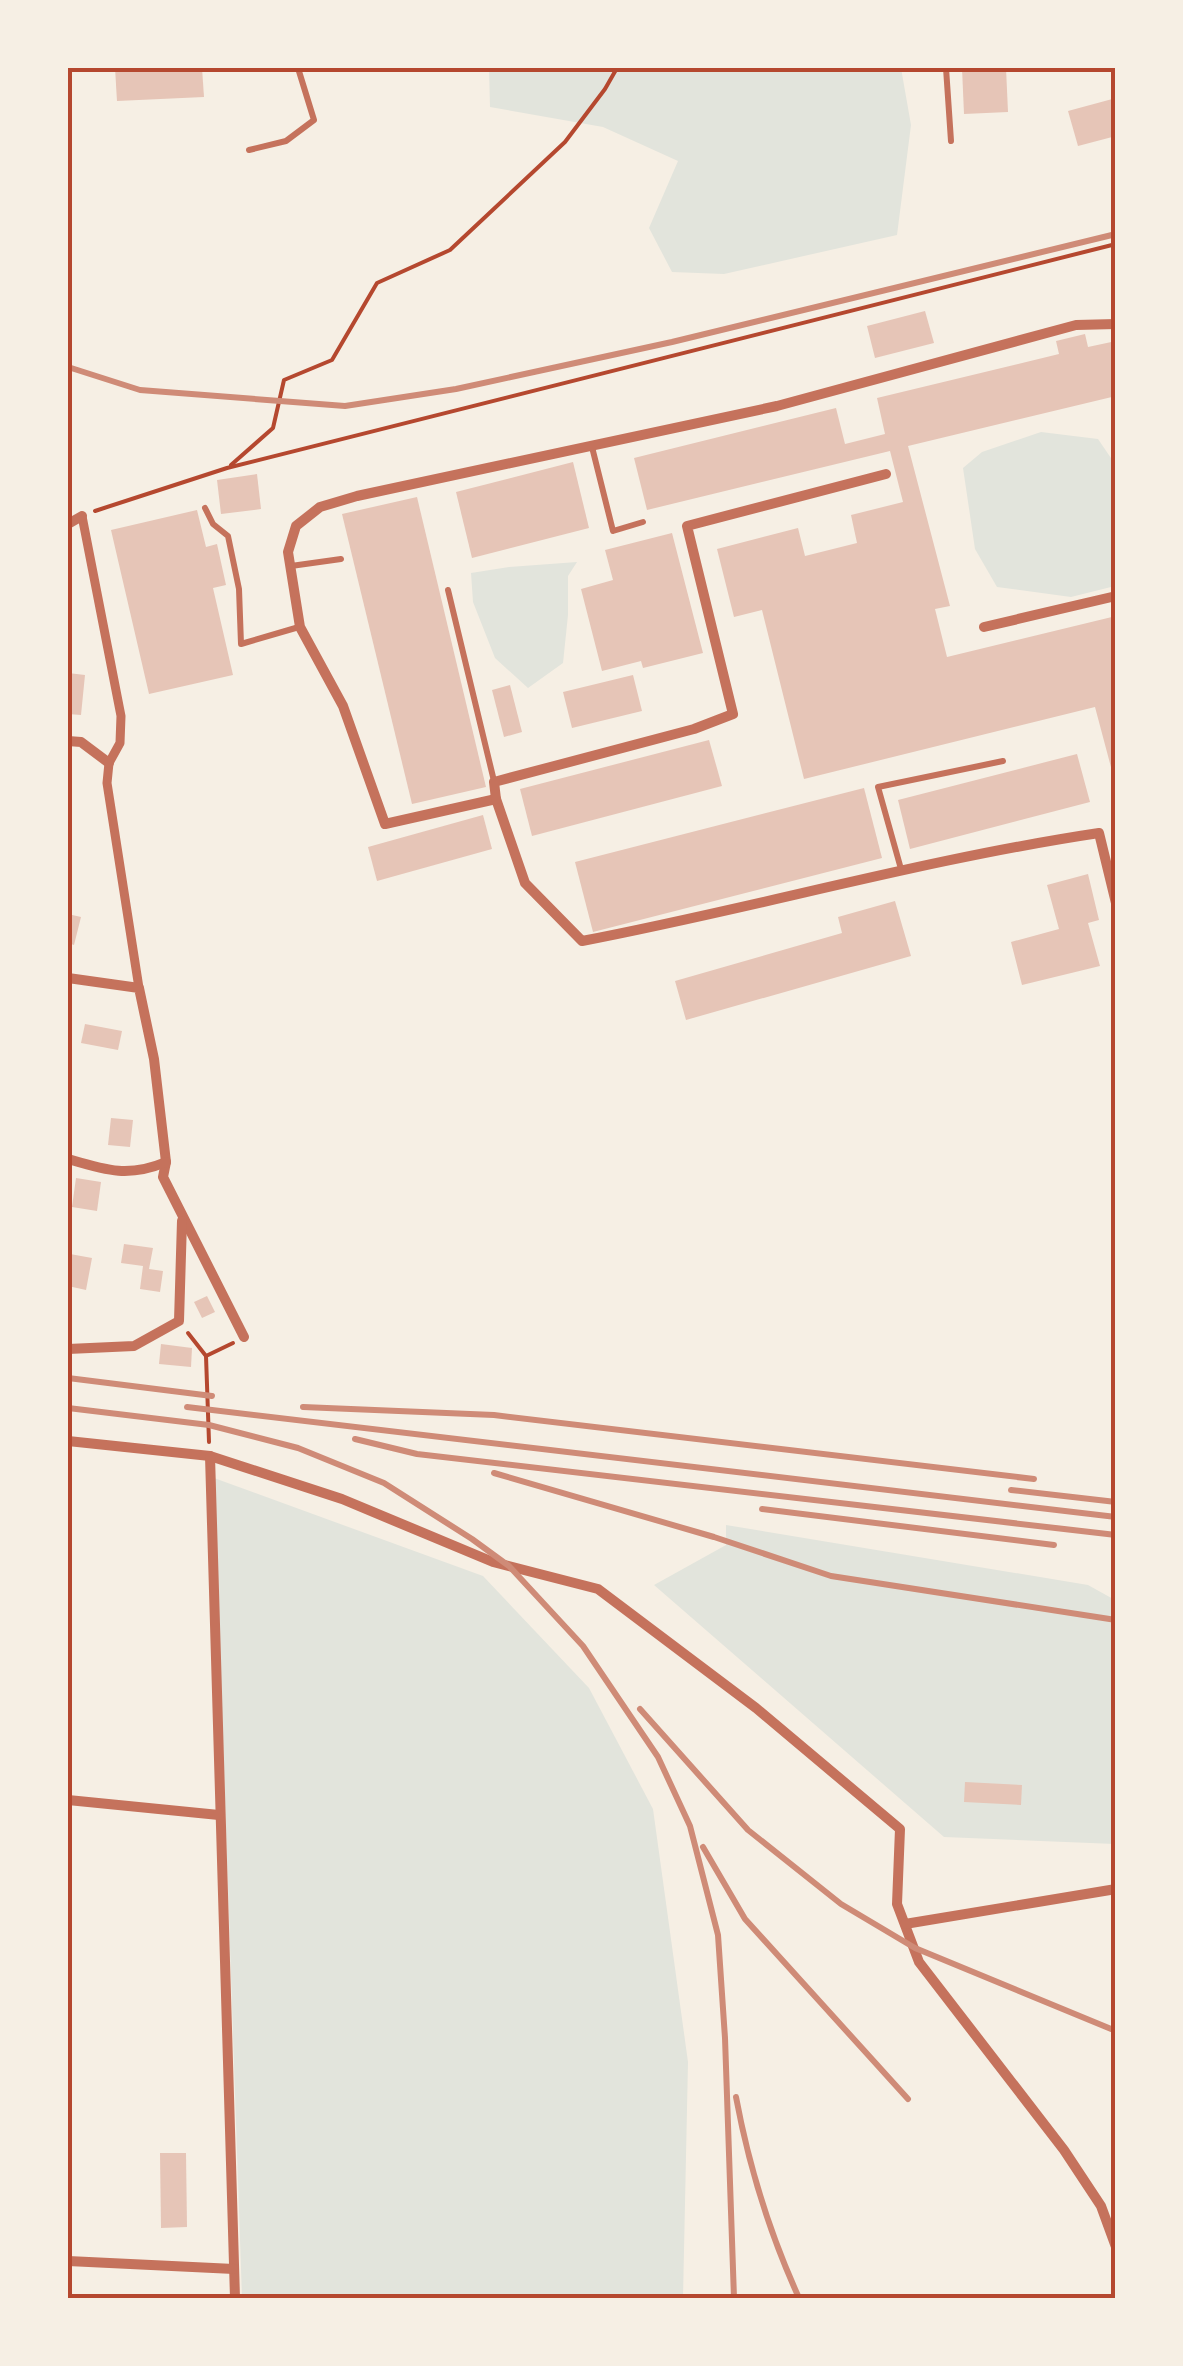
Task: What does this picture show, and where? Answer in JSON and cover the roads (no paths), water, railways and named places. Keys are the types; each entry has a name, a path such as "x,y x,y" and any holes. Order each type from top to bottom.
{"street":[{"path":"496,799 385,824 343,706 300,627 288,552 296,526 320,507 777,406 1076,325 1116,324"},
{"path":"886,474 687,526 733,714 694,730 494,782 496,799 525,883 582,941 706,917 900,869 1099,833 1116,904"},
{"path":"68,524 82,516 121,716 120,743 108,763 107,783 154,1059 166,1162 163,1177 244,1337"},
{"path":"984,627 1116,596"},
{"path":"68,741 81,742 108,763"},
{"path":"68,978 139,988"},
{"path":"68,1159 124,1173 166,1162"},
{"path":"68,1348 134,1346 179,1321 182,1216"},
{"path":"68,1441 210,1456 342,1499 493,1562 598,1589 756,1708 900,1829 897,1904 920,1962 1064,2150 1100,2206 1116,2246"},
{"path":"210,1456 234,2298"},
{"path":"68,1800 219,1816"},
{"path":"905,1924 1116,1889"},
{"path":"68,2260 234,2269"}],"lane":[{"path":"250,150 286,141 314,120 298,68"},
{"path":"946,68 951,141"},
{"path":"592,447 613,531 643,522"},
{"path":"206,508 213,524 228,536 239,590 242,644 300,627"},
{"path":"290,566 341,559"},
{"path":"448,590 494,782"},
{"path":"900,869 878,787 1003,761"}],"railway":[{"path":"68,367 140,390 345,406 456,389 672,342 1116,234"},
{"path":"68,1378 212,1396"},
{"path":"187,1407 1116,1517"},
{"path":"303,1407 494,1415 1034,1479"},
{"path":"68,1408 209,1425 298,1448 384,1483 509,1566 583,1646 658,1757 690,1826 718,1935 734,2298"},
{"path":"355,1439 417,1454 1116,1535"},
{"path":"494,1473 714,1537 831,1576 1116,1620"},
{"path":"1011,1490 1116,1502"},
{"path":"762,1509 1054,1545"},
{"path":"640,1709 748,1830 841,1904 915,1948 1116,2031"},
{"path":"703,1847 745,1919 908,2099"},
{"path":"736,2097 761,2200 799,2298"}]}
